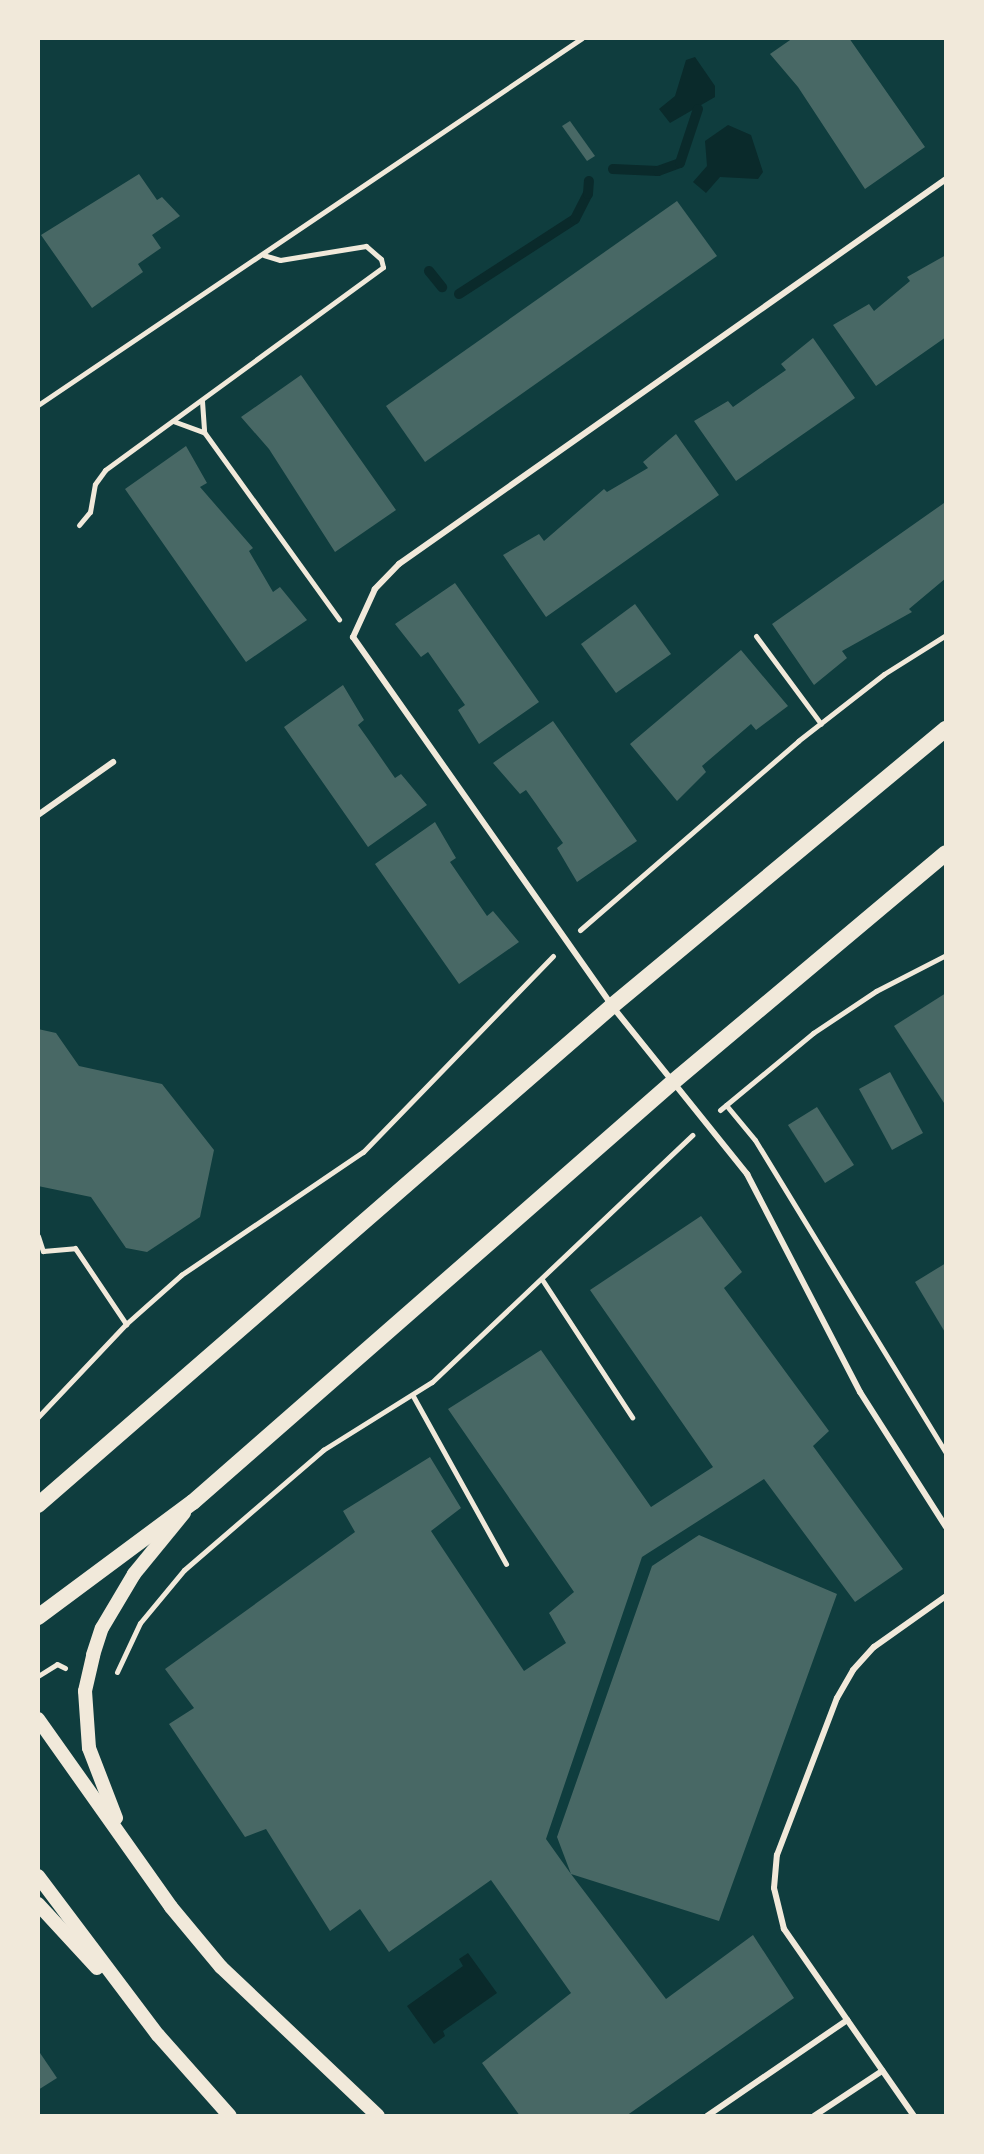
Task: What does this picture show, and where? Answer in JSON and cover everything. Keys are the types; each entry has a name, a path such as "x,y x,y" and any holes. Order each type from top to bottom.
{"main road":[{"path":"38,1505 612,1006 946,729"},
{"path":"38,1617 193,1502 673,1082 946,853"}],"street":[{"path":"138,1861 89,1748 88,1678 112,1609 193,1502"},
{"path":"38,1719 138,1861 221,1967 378,2116"},
{"path":"38,1876 158,2035"},
{"path":"38,1904 230,2116"}],"lane":[{"path":"946,179 399,564 375,589 353,637 566,943 612,1006 707,1122 767,1208 860,1392 946,1527"},
{"path":"38,815 113,762"},
{"path":"914,2116 784,1929 774,1888 777,1855 837,1698 853,1670 874,1647 946,1596"},
{"path":"707,2116 847,2020"},
{"path":"814,2116 882,2071"}],"path":[{"path":"38,405 582,38"},
{"path":"79,525 90,512 95,484 105,470 383,267 381,259 366,246 280,260 263,255"},
{"path":"202,400 204,432 353,637"},
{"path":"172,421 204,432"},
{"path":"38,1417 126,1324 181,1275 281,1202 343,1169 566,943 821,724 946,635"},
{"path":"756,636 821,724"},
{"path":"38,1676 57,1664 110,1688 140,1623 184,1570 323,1450 413,1396 543,1281 707,1122 813,1033 876,991 946,955"},
{"path":"726,1105 755,1140 946,1453"},
{"path":"38,1236 43,1251 75,1248 126,1324"},
{"path":"543,1281 632,1417"},
{"path":"413,1396 506,1564"}],"water":[{"path":"695,57 715,86 715,97 670,123 659,109 675,96 686,60"},
{"path":"728,125 751,135 763,172 758,179 720,177 706,193 693,182 707,166 705,141"},
{"path":"468,1953 497,1993 443,2031 445,2036 434,2044 407,2006 463,1966 459,1959"}],"building":[{"path":"793,38 849,38 925,147 865,189 798,87 770,54"},
{"path":"570,121 595,156 587,161 562,126"},
{"path":"139,174 157,200 162,197 180,216 152,235 161,248 138,264 143,272 92,308 41,235"},
{"path":"677,201 717,256 425,462 386,406"},
{"path":"946,255 946,337 876,386 833,325 869,304 874,311 910,281 907,277"},
{"path":"813,338 855,398 736,481 694,421 728,401 733,407 786,370 781,364"},
{"path":"301,375 396,510 335,552 269,449 241,417"},
{"path":"676,434 719,495 546,617 503,555 539,534 544,541 604,489 607,492 648,468 643,462"},
{"path":"186,446 207,483 200,487 253,548 249,551 273,592 280,587 307,620 246,662 125,489"},
{"path":"944,503 946,578 909,609 912,612 842,651 847,658 814,685 772,624"},
{"path":"455,583 539,702 479,744 458,710 465,705 428,652 421,657 395,624"},
{"path":"635,604 671,654 616,693 581,644"},
{"path":"741,650 788,706 756,730 751,724 702,766 706,772 677,801 630,744"},
{"path":"343,685 364,720 358,725 395,778 401,774 427,805 368,847 284,727"},
{"path":"553,721 637,841 577,882 557,848 563,843 536,804 526,790 520,794 493,763"},
{"path":"435,822 456,858 450,862 487,916 493,911 519,942 459,984 375,864"},
{"path":"946,993 946,1106 894,1026"},
{"path":"38,1029 56,1033 79,1066 162,1084 214,1150 200,1217 147,1252 126,1248 91,1197 38,1186"},
{"path":"890,1072 923,1133 892,1150 859,1089"},
{"path":"817,1107 854,1165 825,1183 788,1125"},
{"path":"701,1216 742,1272 724,1288 829,1431 813,1446 903,1569 855,1602 764,1479 642,1557 546,1839 666,1999 753,1935 794,1998 626,2116 520,2116 482,2063 571,1993 491,1880 389,1952 360,1909 330,1931 266,1829 245,1837 169,1724 194,1708 165,1669 355,1532 343,1511 430,1457 461,1508 431,1531 524,1671 566,1643 549,1613 574,1592 448,1409 541,1350 651,1507 713,1467 590,1290"},
{"path":"946,1263 946,1334 915,1282"},
{"path":"699,1535 837,1594 719,1921 571,1874 557,1837 652,1566"},
{"path":"38,2050 57,2078 38,2090"}],"waterway":[{"path":"613,169 658,171 680,163 698,109"},
{"path":"459,294 575,219 588,194 589,181"},
{"path":"429,271 442,287"}]}
